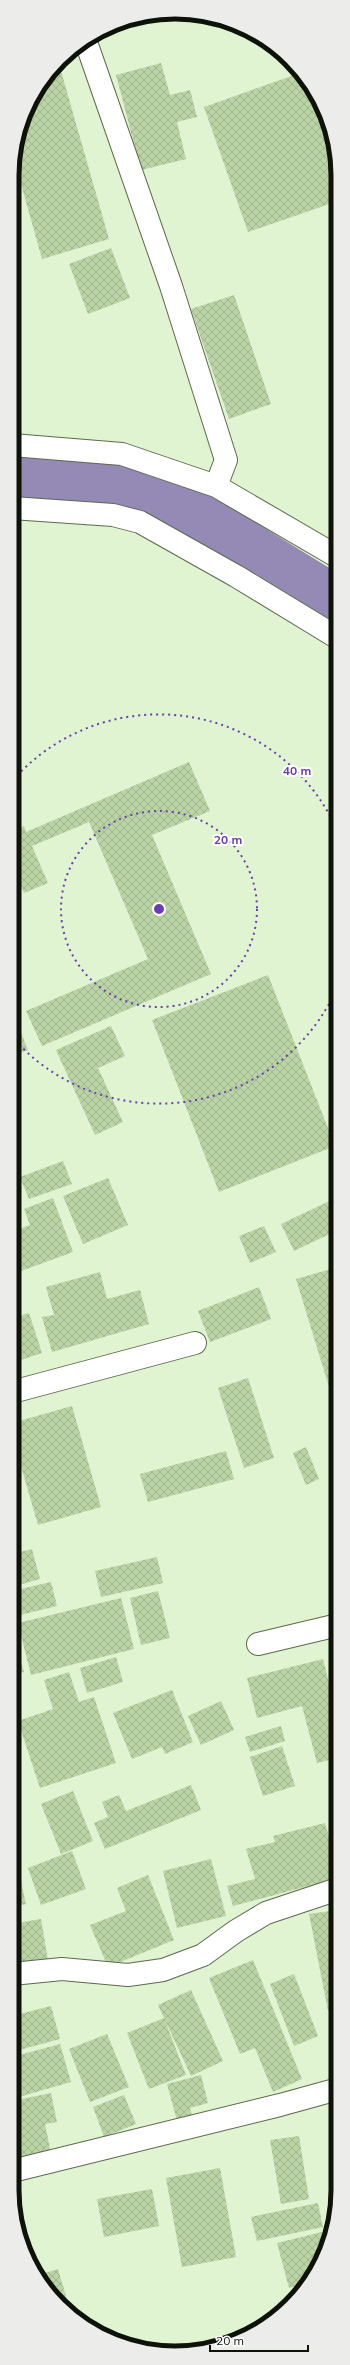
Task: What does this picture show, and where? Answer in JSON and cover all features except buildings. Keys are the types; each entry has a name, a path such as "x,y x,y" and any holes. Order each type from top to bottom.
{"street":[{"path":"87,46 171,286 226,460 216,486"},
{"path":"19,446 122,454 216,486 331,553"},
{"path":"19,508 114,515 140,522 236,576 331,634"},
{"path":"19,1390 196,1343"},
{"path":"258,1644 331,1627"},
{"path":"19,1973 62,1969 128,1975 163,1970 203,1955 236,1931 266,1913 331,1891"},
{"path":"19,2169 280,2105 331,2091"}],"waterway":[{"path":"19,479 147,490 331,604"}]}
